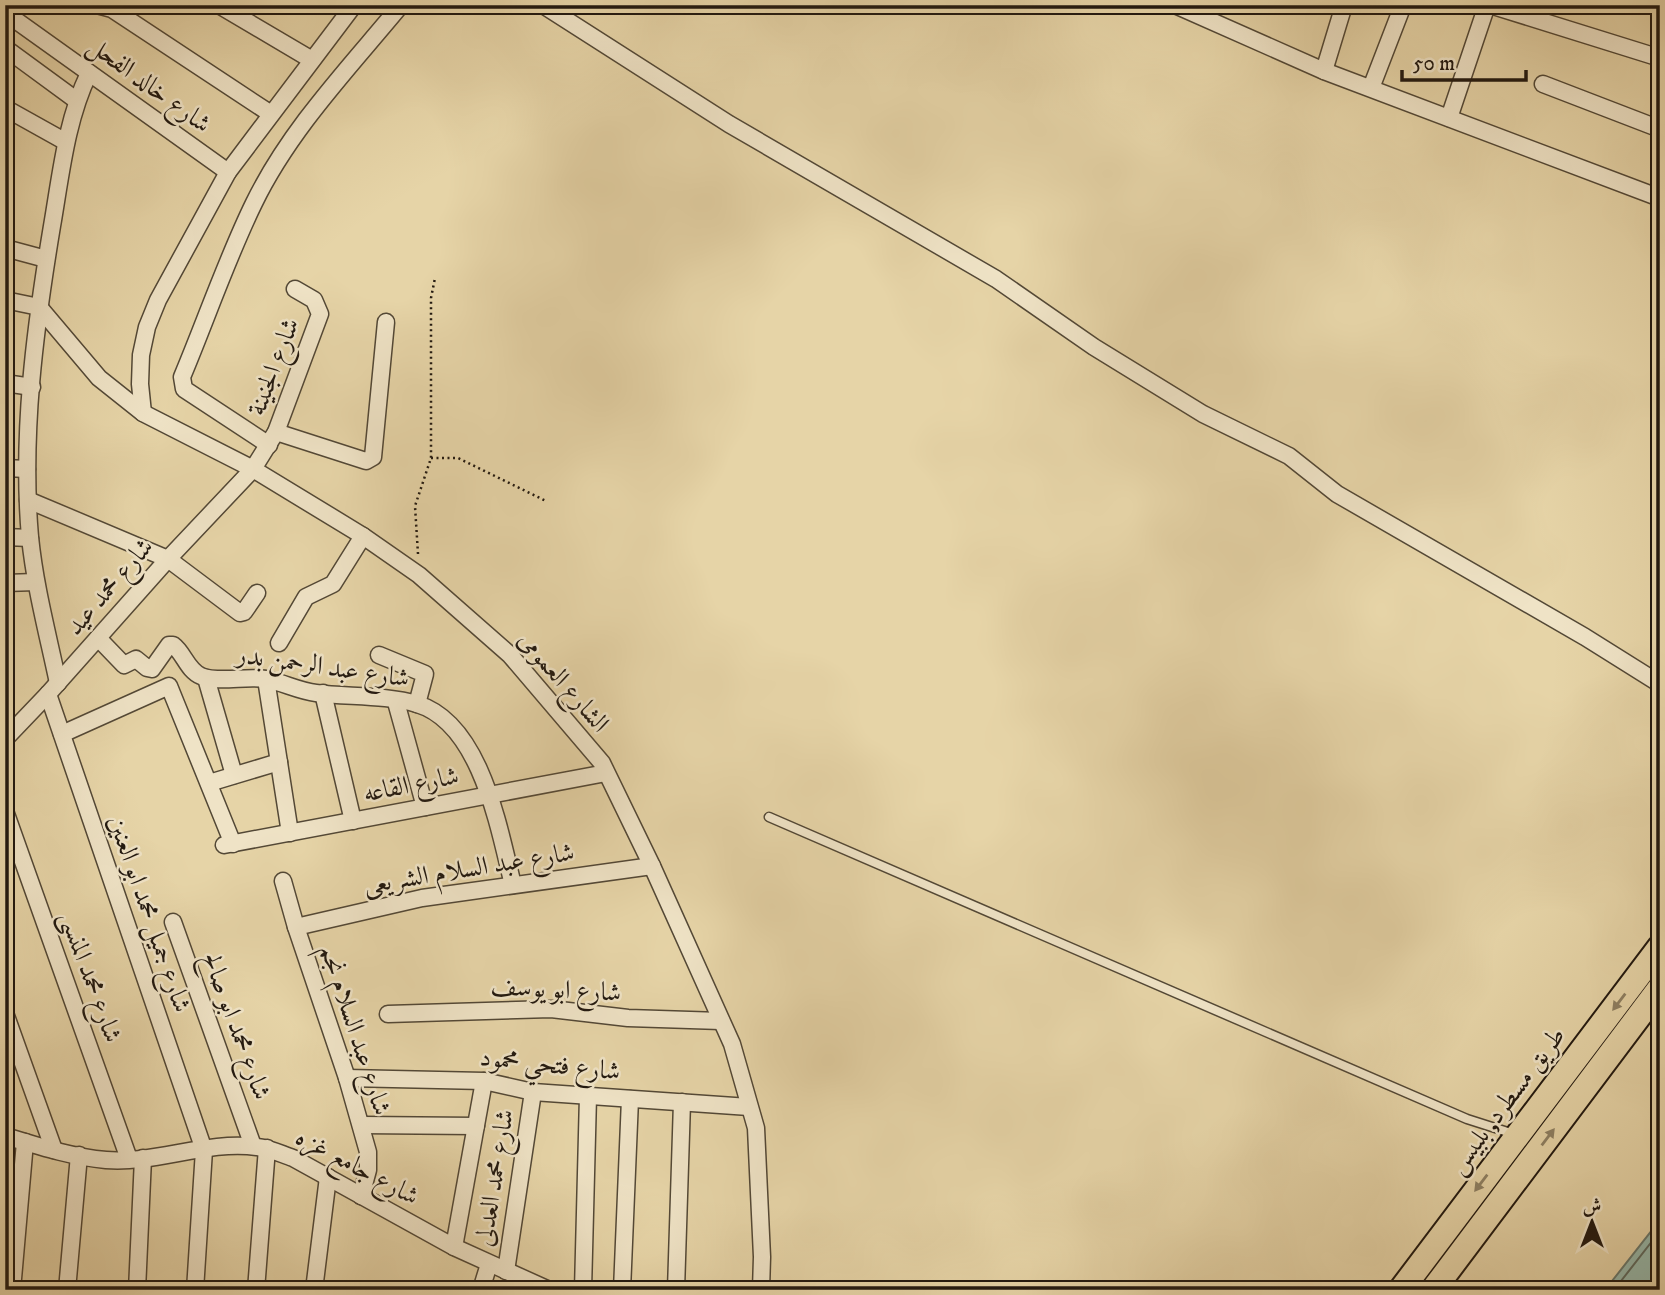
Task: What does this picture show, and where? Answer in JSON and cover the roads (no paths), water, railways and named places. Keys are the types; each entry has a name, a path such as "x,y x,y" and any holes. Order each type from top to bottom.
{"main road":[{"name":"طريق مسطرد, بلبيس","path":"1401,1290 1660,947"},
{"name":"طريق مسطرد, بلبيس","path":"1433,1290 1660,988"}],"street":[{"path":"79,5 86,5"},
{"path":"97,5 112,9 271,114"},
{"path":"219,5 312,60"},
{"path":"143,412 141,355 158,300 228,172 354,5"},
{"path":"386,321 373,457 366,461 273,439 184,389 181,382 254,203 317,106 401,5"},
{"path":"543,5 729,124 996,279 1094,347 1192,407 1289,457 1337,494 1585,637 1660,684"},
{"path":"1175,5 1196,10 1324,71 1660,198"},
{"path":"1324,71 1344,5"},
{"path":"1371,88 1403,5"},
{"path":"1449,118 1489,5 1660,58"},
{"name":"شارع خالد الفحل","path":"6,14 228,172"},
{"path":"5,48 76,100"},
{"name":"شارع جميل محمد ابو العنين","path":"89,73 76,100 66,142 39,307 27,469 30,538 62,734 204,1150"},
{"path":"1543,85 1660,129"},
{"path":"5,108 66,142"},
{"path":"5,248 46,259"},
{"name":"شارع الجنينة","path":"253,469 273,439 320,314 314,300 295,289"},
{"path":"5,300 39,307"},
{"name":"الشارع العمومى","path":"39,307 99,378 143,412 253,469 363,536 419,575 510,655 602,763 652,866 732,1044 756,1128 761,1290"},
{"path":"5,383 32,387"},
{"path":"5,468 27,469"},
{"name":"شارع محمد عيد","path":"5,739 253,469"},
{"path":"28,500 168,559 240,613 244,612 257,593"},
{"path":"279,643 306,597 332,584 363,536"},
{"path":"5,537 30,538"},
{"path":"5,583 36,582"},
{"name":"شارع عبد الرحمن بدر","path":"98,638 122,664 127,665 136,659 150,669 155,667 169,645 173,645 194,672 206,678 266,679 315,693 416,704 436,713 452,726 465,744 491,795 513,885"},
{"path":"379,654 425,674 416,704"},
{"path":"206,678 234,775"},
{"path":"266,679 290,833"},
{"path":"62,734 169,686 209,783 279,762"},
{"path":"323,693 354,821"},
{"path":"396,702 425,807"},
{"name":"شارع القاعه","path":"209,783 229,845 607,773"},
{"name":"شارع محمد المنسى","path":"5,811 136,1159"},
{"name":"شارع عبد السلام الشريعى","path":"296,927 392,904 652,866"},
{"name":"شارع عبد السلام نجم","path":"283,881 361,1125 369,1161 361,1196"},
{"name":"شارع محمد ابو صالح","path":"173,922 260,1147 256,1290"},
{"name":"شارع ابو يوسف","path":"388,1014 521,1008 628,1018 721,1021"},
{"path":"5,1013 54,1150"},
{"name":"شارع فتحي محمود","path":"347,1078 484,1081 533,1092 749,1107"},
{"path":"454,1247 484,1081"},
{"name":"شارع محمد العدلى","path":"506,1271 533,1092"},
{"path":"583,1290 589,1096"},
{"path":"622,1290 630,1099"},
{"path":"676,1290 682,1102"},
{"path":"361,1125 476,1126"},
{"name":"شارع جامع غزه","path":"5,1136 54,1150 106,1160 260,1147 293,1158 454,1247 506,1271 523,1284 549,1290"},
{"path":"12,1290 24,1142"},
{"path":"195,1290 204,1150"},
{"path":"66,1290 79,1155"},
{"path":"136,1159 137,1290"},
{"path":"314,1290 328,1177"},
{"path":"481,1290 489,1264"}],"lane":[{"path":"769,817 1467,1119 1518,1135"}],"water":[{"path":"1660,1220 1660,1290 1605,1290"}]}
